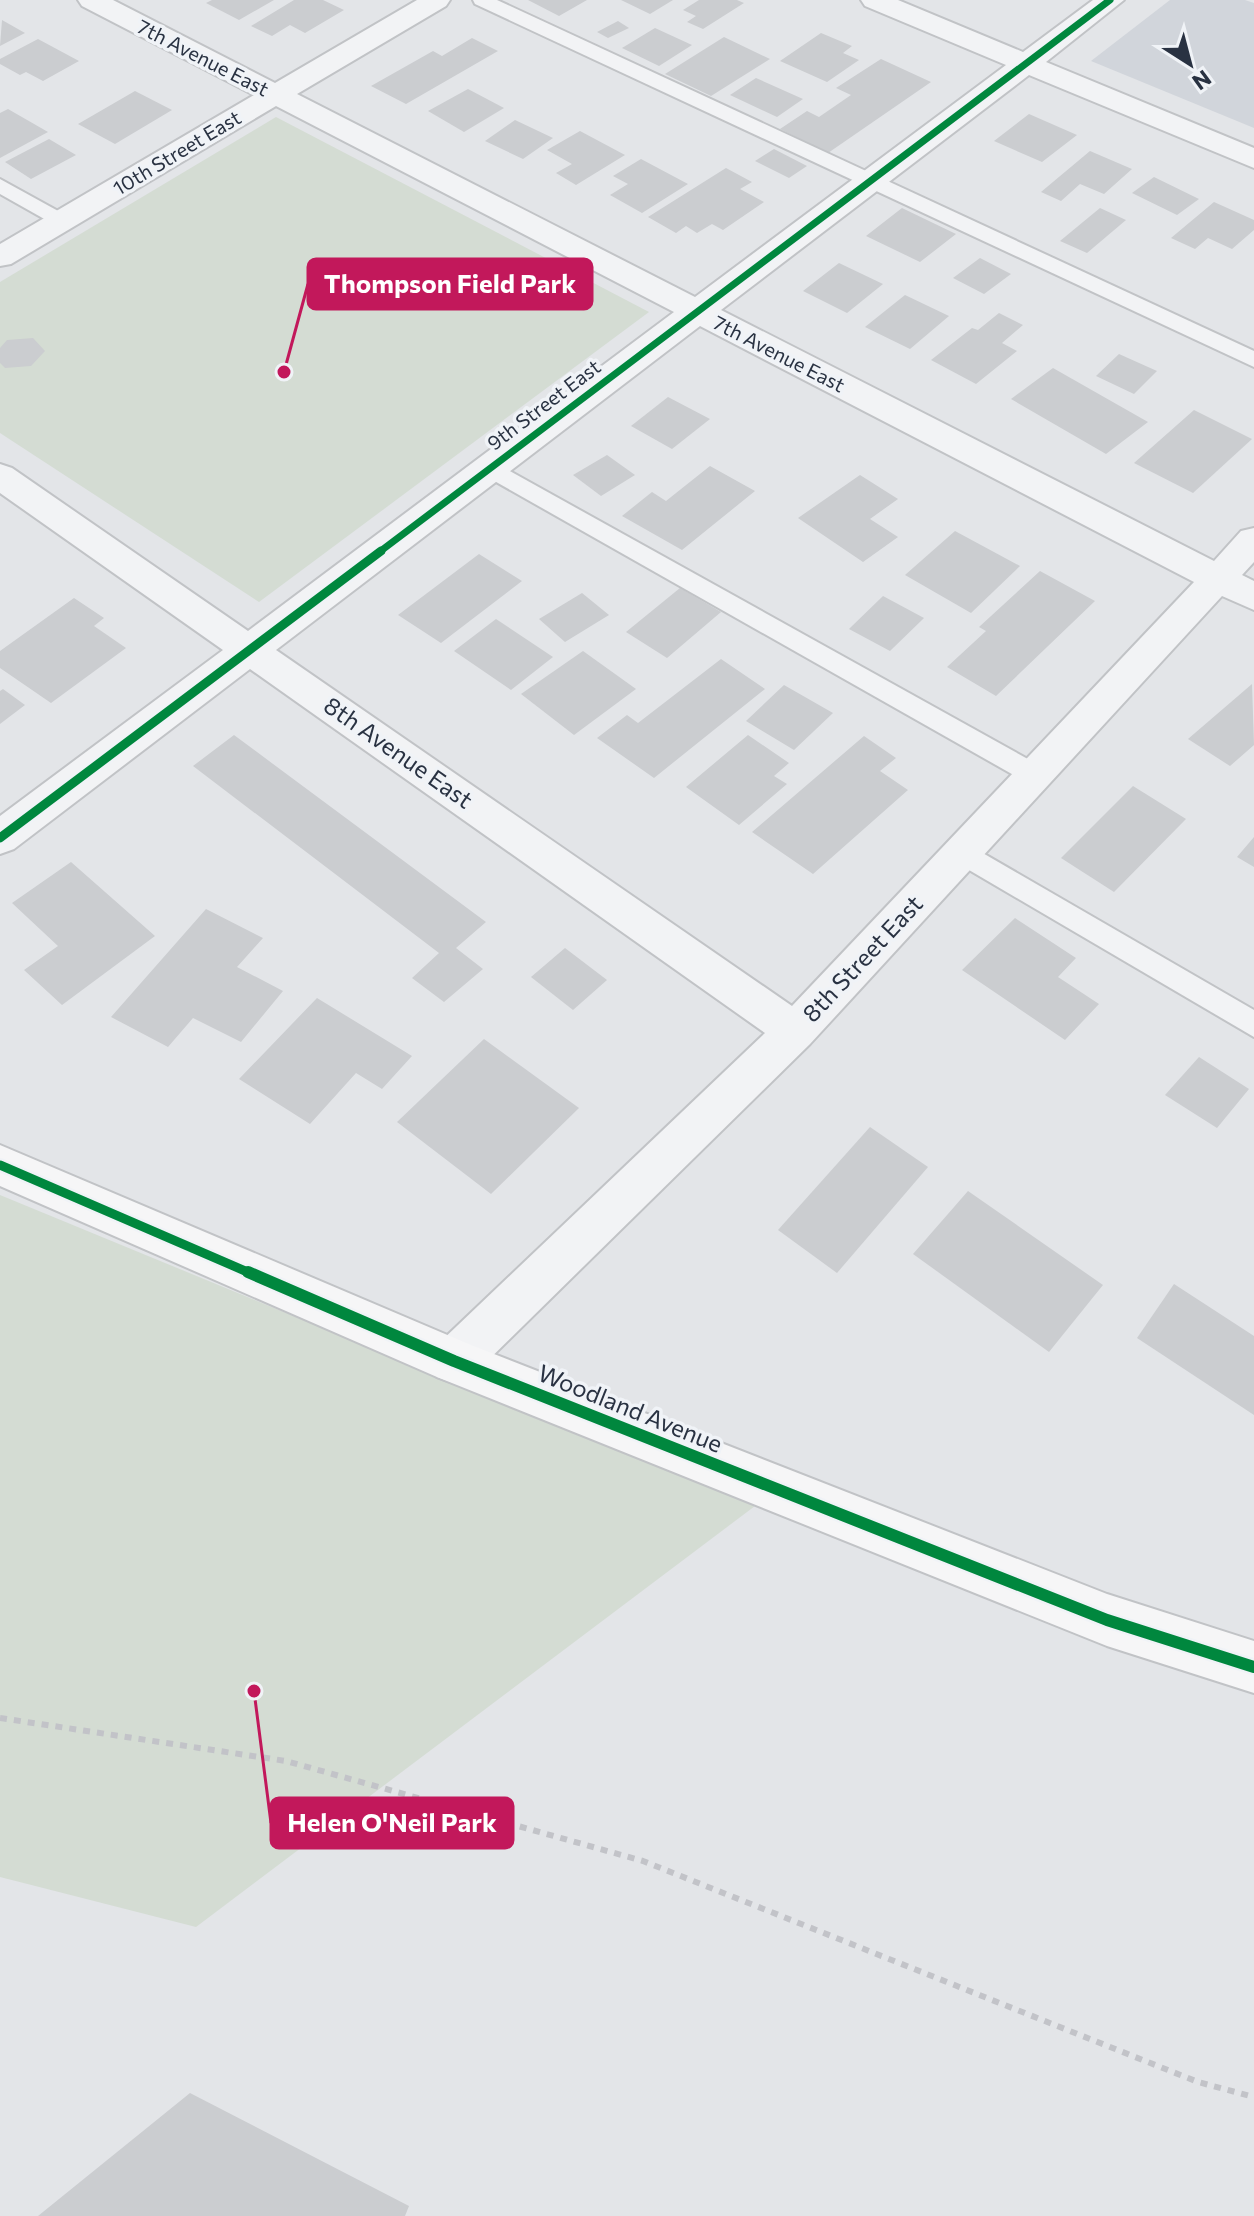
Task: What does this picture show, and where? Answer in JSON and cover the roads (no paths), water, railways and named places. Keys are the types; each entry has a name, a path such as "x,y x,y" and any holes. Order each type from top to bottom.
{"street":[{"name":"7th Avenue East","path":"92,0 1236,588"},
{"name":"10th Street East","path":"0,257 436,0"},
{"path":"875,0 1254,159"},
{"name":"9th Street East","path":"0,838 1110,0"},
{"name":"8th Avenue East","path":"0,476 795,1031"},
{"name":"8th Street East","path":"454,1361 795,1031 1035,775 1236,588 1254,540"},
{"name":"Woodland Avenue","path":"0,1165 454,1361 1107,1620 1254,1667"}],"lane":[{"path":"482,0 1254,360"},
{"path":"0,185 62,221"},
{"path":"490,468 1035,775"},
{"path":"962,852 1254,1025"}],"place":[{"name":"Thompson Field Park","path":"284,372"},
{"name":"Helen O'Neil Park","path":"254,1691"}]}
